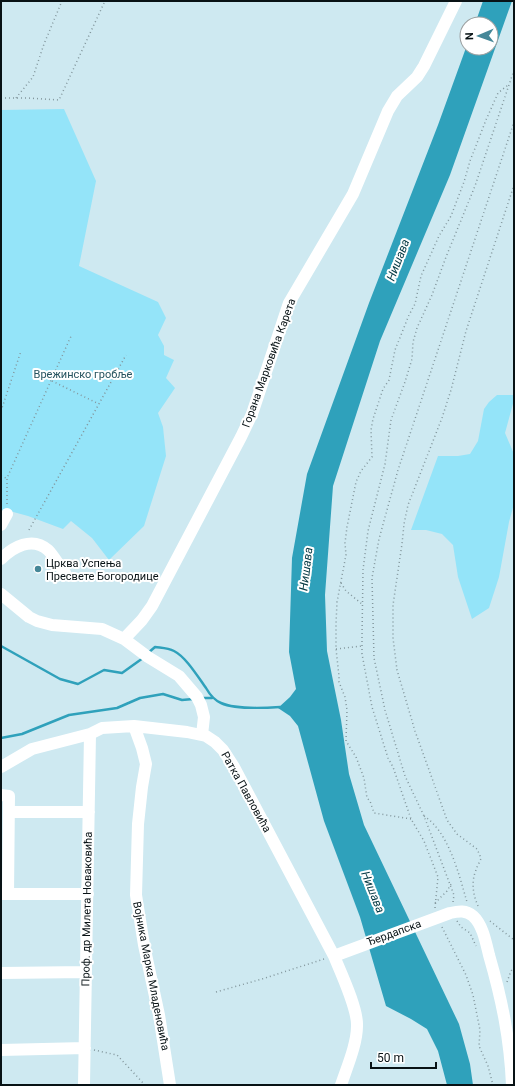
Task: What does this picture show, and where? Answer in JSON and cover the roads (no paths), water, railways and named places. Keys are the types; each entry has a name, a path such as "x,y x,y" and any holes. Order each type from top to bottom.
{"street":[{"name":"Горана Марковића Карета","path":"124,639 142,620 152,606 241,437 252,414 289,304 353,194 388,111 397,96 417,77 424,66 456,1"},
{"path":"1,526 7,514"},
{"path":"1,559 8,552 21,545 35,544 42,546 48,551 65,573"},
{"path":"1,594 24,613 37,621 52,625 102,629 124,639 146,656 179,676 197,699 204,714 202,735"},
{"name":"Ратка Павловића","path":"1,767 32,749 90,734 102,728 134,726 202,735 215,742 227,755 334,956 356,1016 358,1026 356,1039 341,1085"},
{"name":"Војника Марка Младеновића","path":"134,726 146,764 138,824 136,895 144,945 162,1029 170,1085"},
{"name":"Проф. др Милета Новаковића","path":"84,1085 90,734"},
{"path":"1,795 9,796 5,894 88,894"},
{"path":"9,812 89,812"},
{"name":"Ђердапска","path":"334,956 433,918 450,913 474,910 481,928 499,989 507,1026 512,1085"},
{"path":"1,973 86,972"},
{"path":"1,1050 85,1048"}],"water":[{"path":"483,1 512,1 499,37 499,16 478,16"},
{"name":"Нишава","path":"463,56 492,56 450,175 380,341 333,486 325,595 327,651 341,720 349,774 364,825 459,1024 470,1064 473,1085 447,1085 438,1051 427,1029 386,1006 360,917 324,821 298,726 290,716 278,708 296,689 289,652 292,558 307,474 369,303"}],"waterway":[{"path":"1,646 60,679 78,684 104,670 122,673 143,658"},
{"path":"148,653 155,647 174,651 192,668 211,695 221,703 241,707 280,707"},
{"path":"1,738 22,734 69,715 117,708 140,698 163,694 182,700 193,699"},
{"path":"202,698 212,698"}],"place":[{"name":"Црква Успења Пресвете Богородице","path":"38,569"}],"park label":[{"name":"Врежинско гробље","path":"83,374"}]}
